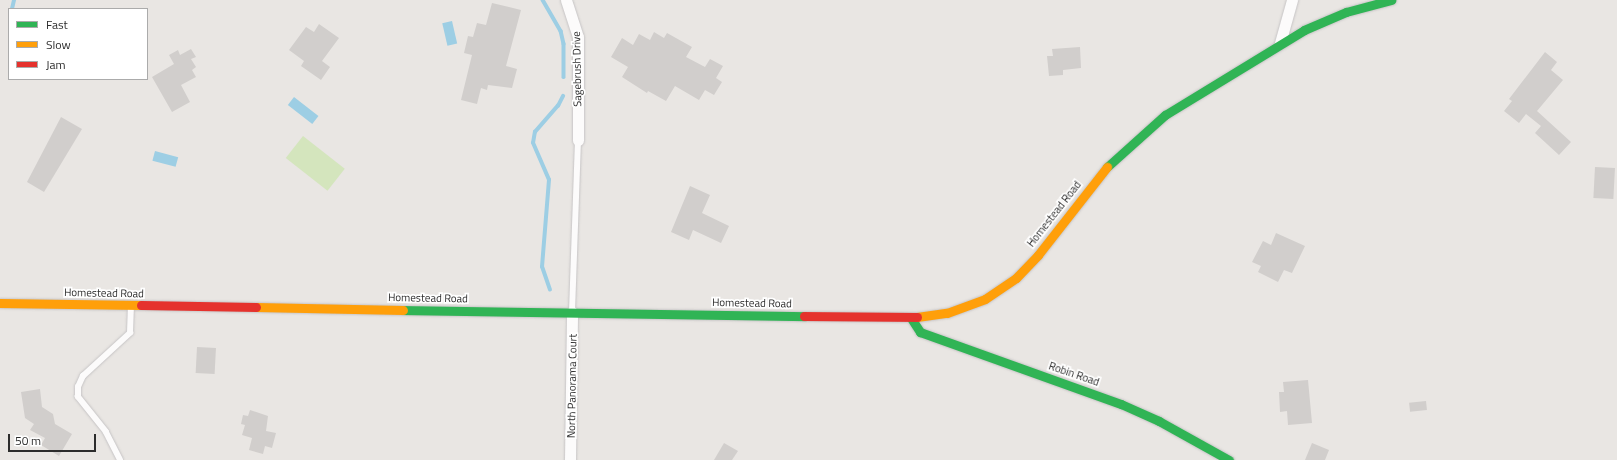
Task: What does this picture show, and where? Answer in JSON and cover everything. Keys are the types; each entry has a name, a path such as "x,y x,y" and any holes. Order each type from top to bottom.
{"street":[{"name":"Sagebrush Drive","path":"566,0 578,37 578,140"},
{"path":"1280,43 1292,0"},
{"name":"Homestead Road","path":"0,304 911,318 965,307 1000,290 1038,255 1112,160 1144,130 1280,43 1327,19 1391,0"},
{"name":"North Panorama Court","path":"570,460 572,312"},
{"name":"Robin Road","path":"911,318 920,332 1121,404 1159,420 1229,460"}],"lane":[{"path":"572,312 578,140"},
{"path":"120,460 106,432 78,397 78,387 83,376 130,333 130,305"}],"green space":[{"path":"303,136 345,169 328,191 286,158"}],"water":[{"path":"452,21 457,43 447,46 442,23"},
{"path":"294,97 318,116 312,124 288,105"},
{"path":"155,151 178,157 176,167 152,161"}],"building":[{"path":"492,3 521,10 506,66 517,69 512,88 488,85 487,90 481,88 477,104 461,100 472,55 464,53 468,36 473,37 477,23 486,25"},
{"path":"319,24 339,38 322,61 330,67 321,80 301,66 304,61 289,50 306,27 314,32"},
{"path":"654,32 664,38 667,33 692,47 686,57 705,67 710,59 723,66 716,78 722,82 714,95 705,90 699,100 675,86 666,101 648,91 647,93 622,77 628,67 611,57 622,38 633,45 639,34 650,40"},
{"path":"1080,47 1081,68 1063,70 1063,75 1049,76 1047,56 1053,56 1052,49"},
{"path":"191,49 196,57 191,59 196,67 192,70 196,77 181,85 190,102 172,112 152,77 174,64 169,55 178,50 180,55"},
{"path":"1545,52 1557,62 1551,70 1563,80 1537,111 1571,142 1559,155 1535,133 1541,126 1526,114 1519,123 1504,111 1512,101 1509,99"},
{"path":"61,117 82,129 44,192 27,182"},
{"path":"1595,167 1615,168 1613,199 1593,198"},
{"path":"690,186 710,195 702,213 729,226 721,243 693,230 689,240 671,232"},
{"path":"1276,233 1305,246 1292,273 1284,270 1278,282 1258,272 1261,266 1252,262 1263,241 1271,245"},
{"path":"197,347 216,348 215,374 196,373"},
{"path":"1308,380 1312,423 1288,425 1287,411 1280,412 1279,392 1284,392 1283,382"},
{"path":"40,389 42,407 53,414 55,424 72,434 59,456 41,445 45,438 30,430 34,424 25,418 21,392"},
{"path":"1426,401 1427,410 1410,412 1409,403"},
{"path":"250,410 268,416 266,431 276,433 272,448 265,446 263,454 249,450 252,438 242,435 245,425 241,424 243,415 248,416"},
{"path":"724,443 738,451 732,460 714,460"},
{"path":"1312,443 1329,450 1325,460 1305,460"}],"waterway":[{"path":"12,8 14,0"},
{"path":"543,0 561,31 564,44 564,77"},
{"path":"550,290 542,267 549,180 533,143 535,132 558,106 563,96"}],"traffic: fast":[{"path":"1107,167 1165,115 1304,30 1346,12 1391,0"},
{"path":"403,310 804,316"},
{"path":"911,318 920,332 1121,404 1159,421 1229,460"}],"traffic: slow":[{"path":"917,317 947,313 985,299 1016,278 1038,255 1107,167"},
{"path":"0,303 141,305"},
{"path":"256,307 403,310"}],"traffic: jam":[{"path":"141,305 256,307"},
{"path":"804,316 917,317"}]}
